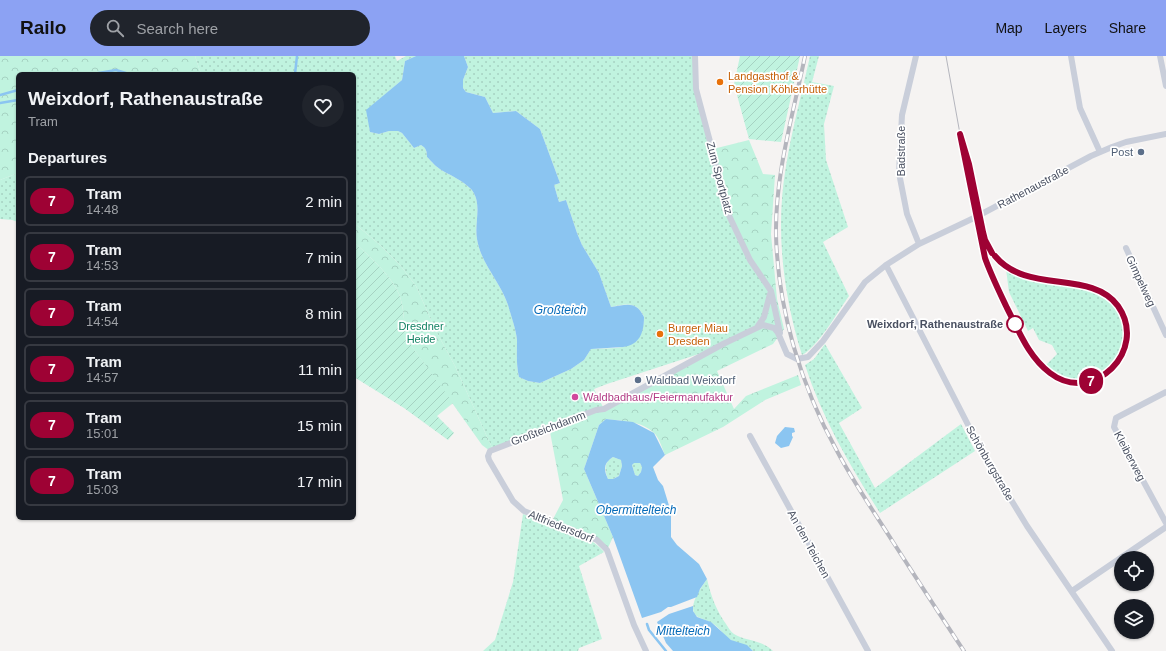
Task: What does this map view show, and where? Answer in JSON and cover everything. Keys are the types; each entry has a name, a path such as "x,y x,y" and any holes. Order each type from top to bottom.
{"street":[{"name":"Zum Sportplatz","path":"695,56 696,89 725,206 750,260 771,291 782,341"},
{"name":"Badstraße","path":"916,56 902,115 900,173 907,214 919,244"},
{"path":"1072,56 1080,108 1100,152"},
{"path":"1160,56 1166,86"},
{"name":"Rathenaustraße","path":"808,357 823,341 865,282 886,265 919,244 976,217 1100,152 1126,142 1166,134"},
{"name":"Gimpelweg","path":"1126,248 1166,335"},
{"name":"Schönburgstraße","path":"886,265 982,452 1027,526 1112,651"},
{"path":"754,329 760,324 764,317 771,291"},
{"name":"Großteichdamm","path":"490,451 596,410 604,409 723,344 763,325 774,328 782,341 784,350 790,357 798,359 808,357"},
{"name":"Kleiberweg","path":"1166,392 1116,418 1114,428 1166,522"},
{"name":"An den Teichen","path":"750,436 868,651"},
{"name":"Altfriedersdorf","path":"490,451 488,456 489,460 513,500 524,511 597,540 607,550 629,612 646,651"},
{"path":"1072,591 1166,528"}],"green space":[{"path":"0,56 195,56 200,72 16,72 16,174 0,180"},
{"path":"195,56 395,56 397,61 406,56 416,56 405,61 402,80 367,110 370,132 379,134 389,131 398,131 402,133 414,148 421,145 424,147 427,157 438,168 461,181 471,189 477,200 476,233 479,248 486,265 505,296 515,327 519,377 528,381 540,383 571,369 584,360 591,349 627,346 634,342 639,337 643,329 644,317 638,308 634,306 622,305 611,307 599,273 582,245 566,200 559,202 554,185 560,183 540,129 516,111 493,113 485,97 466,92 463,88 463,80 468,67 464,56 694,56 695,89 711,149 724,207 749,260 770,292 763,316 753,328 604,409 596,410 493,450 455,366 436,331 416,286 400,265 380,245 356,225 356,72 200,72","holes":["708,351 604,409 594,389 607,384"]},
{"path":"740,56 800,56 781,142 749,139 734,84"},
{"path":"810,56 819,56 812,82 834,86 824,124 826,160 848,227 823,242 849,296 815,345 802,355 795,332 786,285 781,237 781,214 788,152"},
{"path":"749,140 763,174 775,175 771,234 777,299 784,329 773,344 717,371 734,409 746,396 798,375 801,385 765,400 723,427 665,455 657,437 649,429 632,422 606,419 599,425 584,469 613,537 608,548 552,521 563,500 550,432 596,410 604,409 760,324 772,290 751,258 727,206 713,149"},
{"path":"16,174 16,221 0,219 0,180"},
{"name":"Dresdner Heide","path":"356,225 380,245 400,265 416,286 436,331 455,366 493,450 490,451 482,445 408,341 399,294 385,273 356,244"},
{"path":"356,244 379,266 399,294 408,341 453,403 437,416 454,433 448,440 404,408 356,378"},
{"path":"1006,269 1024,279 1061,284 1083,289 1096,293 1108,300 1121,319 1124,335 1122,350 1114,363 1103,373 1089,379 1074,380 1059,375 1046,365 1057,354 1052,345 1039,340 1033,328 1028,331 1009,292"},
{"path":"825,344 862,408 839,423 875,488 961,424 975,451 880,513 858,478 828,423 805,365 814,359"},
{"path":"613,457 621,460 622,466 619,476 613,479 608,479 606,464"},
{"path":"634,462 640,463 642,467 638,476 635,475 632,465"},
{"path":"523,514 577,533 587,538 604,552 579,566 602,639 579,648 578,651 483,651 495,640 513,582"},
{"path":"707,579 712,597 722,619 732,632 738,636 769,647 773,651 753,651 734,642 725,636 713,623 698,617 694,613 693,609 695,598"}],"water":[{"name":"Großteich","path":"416,56 464,56 468,67 463,80 463,88 466,92 485,97 493,113 516,111 540,129 560,183 554,185 559,202 566,200 582,245 599,273 611,307 626,305 634,306 638,308 644,317 642,333 637,341 629,346 591,349 584,360 571,369 540,383 528,381 519,377 515,327 505,296 486,265 479,248 476,233 477,200 475,195 465,184 434,164 427,157 426,150 423,146 421,145 414,148 402,133 398,131 389,131 379,134 370,132 366,110 402,80 405,61"},
{"name":"Obermittelteich","path":"606,419 633,422 654,433 665,455 653,467 658,480 663,486 671,512 671,537 677,545 699,564 707,579 700,589 697,597 642,618 613,537 584,469 599,425","holes":["613,457 621,460 622,466 619,476 613,479 608,479 605,472 605,466","634,463 640,463 642,467 638,476 635,475 632,465"]},
{"path":"785,427 794,428 795,432 792,433 793,437 789,446 781,448 775,443 777,436"},
{"name":"Mittelteich","path":"693,606 693,611 697,617 711,622 731,640 747,645 753,651 673,651 666,643 657,622 669,614"}],"waterway":[{"path":"295,72 297,56"},
{"path":"104,72 116,70 122,72"},
{"path":"0,95 16,91"},
{"path":"0,103 16,100"},
{"path":"647,624 649,630 666,651"}],"tram line":[{"path":"946,56 960,134 985,258 995,283 1020,335 1042,366 1050,373 1070,383 1090,382 1107,373 1119,358 1126,340 1125,321 1114,303 1093,289 1025,277 1010,270 998,260 992,253 985,240 969,164 960,134"},
{"name":"7","path":"992,253 985,240 969,164 960,134 985,258 1027,348 1036,360 1055,376 1069,381 1084,382 1097,379 1113,369 1118,363 1124,350 1127,336 1124,316 1118,306 1111,299 1103,293 1093,289 1036,279 1017,274 1003,265 995,256"}],"railway":[{"path":"805,56 786,145 778,190 776,212 776,235 781,291 794,347 802,374 824,426 844,463 871,508 964,651"}],"place":[{"name":"Landgasthof & Pension Köhlerhütte","path":"720,82"},
{"name":"Post","path":"1141,152"},
{"name":"Weixdorf, Rathenaustraße","path":"1015,324"},
{"name":"Burger Miau Dresden","path":"660,334"},
{"name":"Waldbad Weixdorf","path":"638,380"},
{"name":"Waldbadhaus/Feiermanufaktur","path":"575,397"}]}
